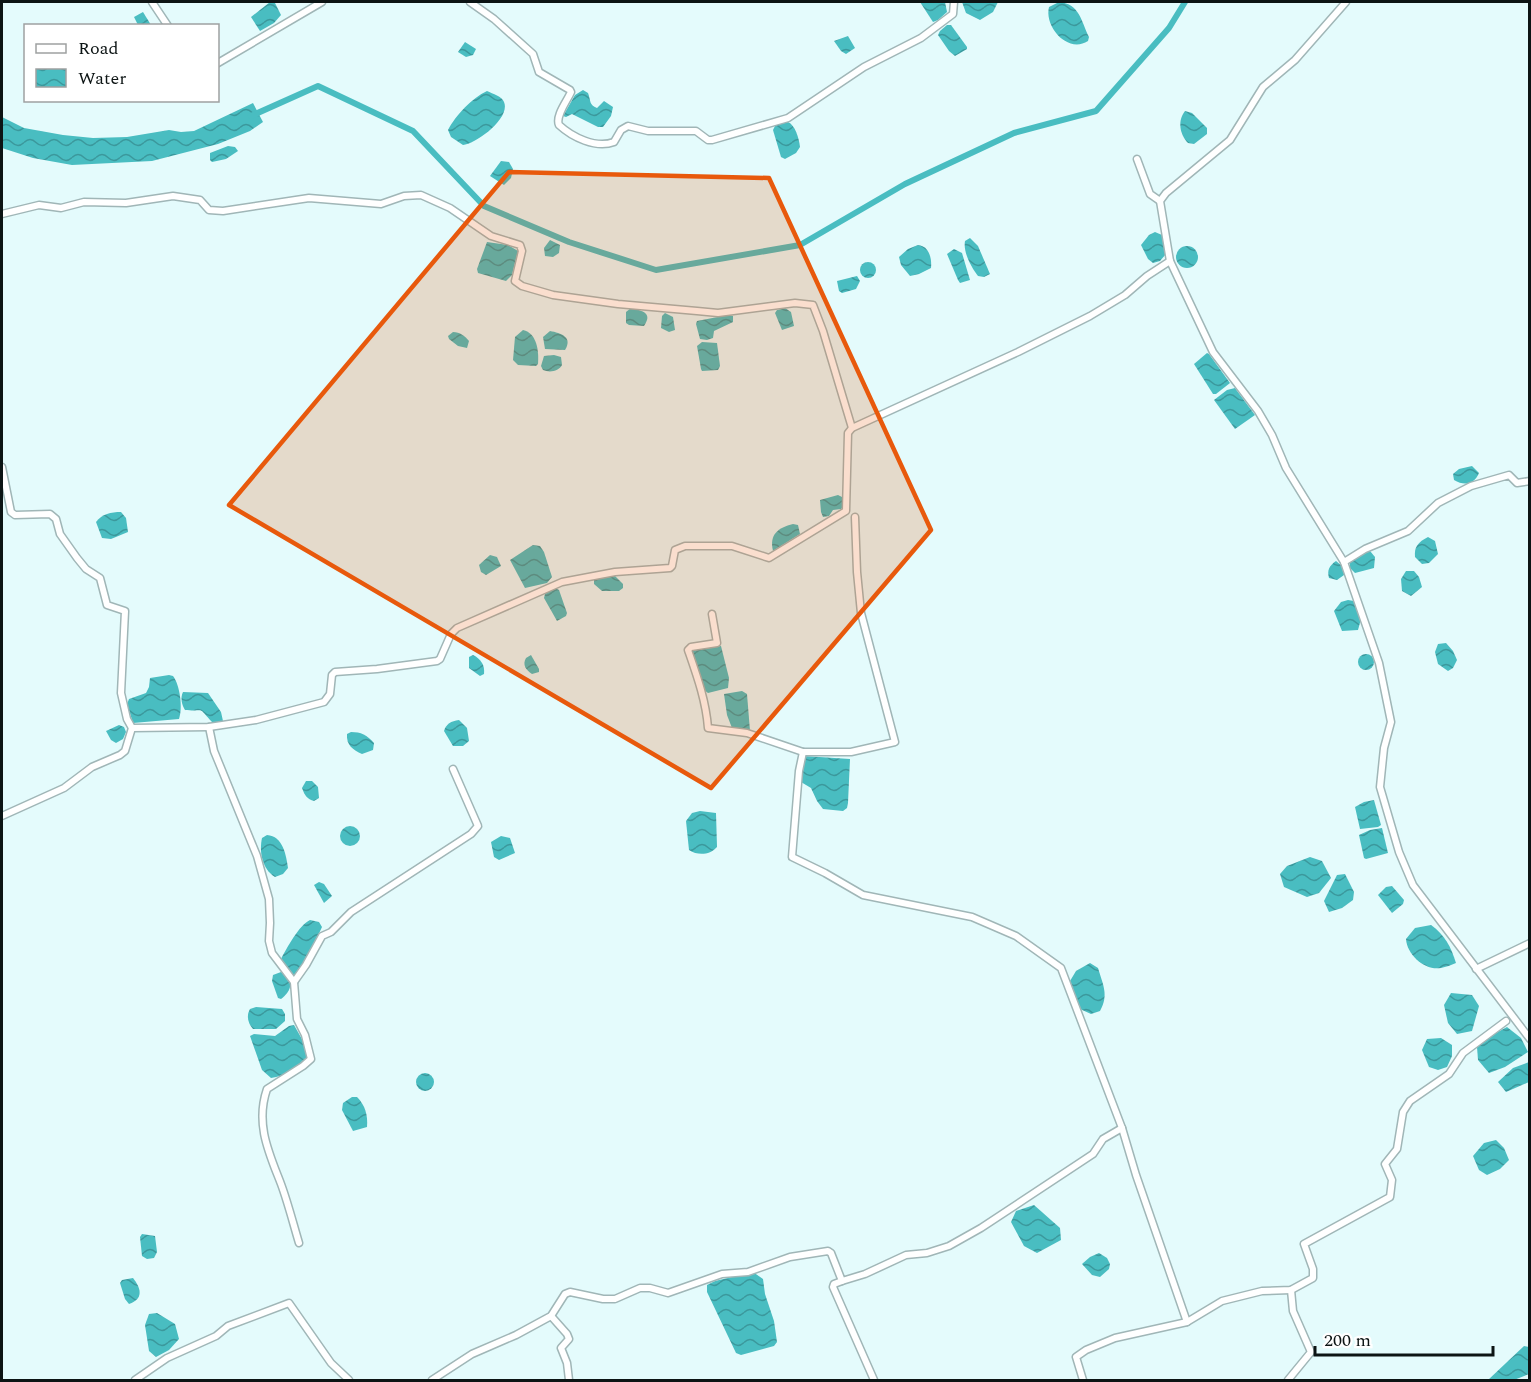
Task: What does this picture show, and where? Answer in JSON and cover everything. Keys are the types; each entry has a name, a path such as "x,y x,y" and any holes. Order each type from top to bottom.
{"street":[{"path":"152,2 167,24"},
{"path":"219,62 322,2"},
{"path":"470,2 494,19 533,54 539,72 572,92 557,116 556,121 559,125 581,139 605,144 614,142 621,130 628,126 648,131 696,131 700,132 705,139 712,140 788,118 864,67 921,38 939,26 953,14 954,2"},
{"path":"1160,201 1166,193 1230,140 1263,87 1295,60 1346,2"},
{"path":"1137,159 1150,194 1160,201 1170,261 1213,352 1258,411 1272,435 1286,468 1344,562 1379,663 1391,722 1384,748 1380,787 1399,852 1413,885 1530,1039"},
{"path":"2,214 39,205 60,208 84,202 126,203 173,196 200,200 209,210 223,211 309,198 381,204 404,196 422,195 441,202 491,236 520,246 522,251 515,281 545,293 618,304 718,313 795,303 813,305 852,428"},
{"path":"132,728 209,727 256,720 324,702 330,694 334,672 437,661 451,634 458,628 562,582 615,572 670,568 675,550 685,546 700,545 714,548 732,546 769,558 846,511 848,433 852,428 1018,352 1108,306 1170,261"},
{"path":"2,467 11,512 15,515 50,514 56,519 60,534 83,566 100,578 106,605 125,610 121,693 127,719 132,728 125,751 120,755 92,767 79,779 57,792 2,816"},
{"path":"1344,562 1365,549 1408,531 1438,503 1471,486 1509,475 1517,483 1530,480"},
{"path":"712,614 717,643 691,647 688,650 703,695 708,728 747,733 803,752 851,752 894,742 861,613 855,517"},
{"path":"209,727 214,751 256,856 268,898 269,941 272,953 294,982 297,1019 311,1059 267,1089 262,1119 265,1142 299,1242"},
{"path":"803,752 799,771 792,857 863,895 972,917 1016,936 1061,968 1122,1128 1187,1322"},
{"path":"294,982 322,936 331,932 351,912 471,834 478,826 453,769"},
{"path":"1476,969 1530,943"},
{"path":"1083,1380 1076,1357 1086,1350 1114,1338 1187,1322 1222,1301 1262,1291 1291,1290 1313,1278 1314,1274 1304,1244 1390,1197 1392,1180 1385,1164 1397,1149 1403,1112 1410,1101 1449,1074 1463,1053 1506,1021"},
{"path":"874,1380 833,1287 834,1284 865,1274 906,1255 927,1253 949,1246 1093,1154 1103,1139 1122,1128"},
{"path":"432,1380 472,1354 516,1335 551,1316 566,1294 570,1292 603,1299 615,1299 640,1288 668,1293 722,1274 748,1272 790,1257 828,1251 831,1253 842,1281"},
{"path":"1288,1380 1311,1352 1293,1311 1291,1290"},
{"path":"135,1380 167,1358 210,1339 228,1326 289,1303 331,1363 349,1380"},
{"path":"551,1316 569,1339 561,1348 567,1363 569,1380"}],"highlighted area":[{"path":"509,172 769,178 931,530 711,788 229,505"}],"water":[{"path":"270,2 275,3 281,15 274,23 260,31 251,17"},
{"path":"920,2 945,2 947,12 933,22"},
{"path":"962,2 998,2 993,12 980,20 966,13"},
{"path":"1059,2 1066,3 1076,10 1089,37 1088,41 1073,44 1059,36 1054,30 1048,15 1049,7"},
{"path":"143,12 150,24 138,24 134,17"},
{"path":"947,25 951,25 967,47 955,56 938,35"},
{"path":"848,36 855,48 846,54 834,41"},
{"path":"465,42 476,49 473,55 466,57 458,52"},
{"path":"583,90 588,93 594,107 597,108 604,101 613,107 611,116 603,127 598,127 572,114 563,116 575,95"},
{"path":"487,91 503,100 505,108 502,115 484,135 463,145 451,137 448,130 465,108"},
{"path":"253,103 263,122 250,131 218,144 152,161 72,165 33,158 2,148 2,117 24,128 63,135 93,138 127,137 169,130 194,131"},
{"path":"1185,111 1192,113 1207,128 1207,134 1194,144 1188,143 1181,132 1180,123"},
{"path":"788,122 796,132 800,147 796,153 785,159 781,157 773,130 776,124"},
{"path":"228,146 235,147 238,151 226,159 212,162 210,160 210,153"},
{"path":"501,161 509,162 513,169 511,178 504,185 490,176"},
{"path":"1155,232 1162,235 1166,254 1160,261 1153,263 1148,259 1141,245 1149,235"},
{"path":"970,238 978,246 990,274 984,277 978,276 966,255 965,241"},
{"path":"550,240 560,245 559,253 553,257 545,256 544,248"},
{"path":"487,242 508,245 518,251 512,275 506,281 478,273 477,269"},
{"path":"918,245 929,253 931,268 910,276 901,265 899,257 908,249"},
{"path":"1187,246 1195,249 1198,257 1195,265 1187,268 1179,265 1176,257 1179,249"},
{"path":"954,249 962,253 970,280 960,283 958,280 947,254"},
{"path":"865,262 871,262 876,270 874,276 865,278 860,273 860,267"},
{"path":"857,276 860,281 856,289 842,293 839,291 837,281"},
{"path":"631,308 647,315 647,322 644,326 626,323 626,312"},
{"path":"785,308 791,312 794,326 782,330 775,313"},
{"path":"665,313 673,317 675,330 669,332 661,328 662,316"},
{"path":"733,316 733,322 714,331 713,338 700,339 697,321"},
{"path":"523,330 531,335 536,343 538,364 536,366 518,365 513,360 515,337"},
{"path":"550,331 565,336 568,342 565,350 545,349 543,337"},
{"path":"453,332 464,336 469,341 467,348 458,346 449,339 448,336"},
{"path":"702,342 717,343 720,366 718,370 702,371 697,346"},
{"path":"1207,353 1230,383 1216,394 1213,394 1194,364"},
{"path":"544,356 561,357 561,367 554,371 543,370 541,366"},
{"path":"1235,388 1255,415 1235,429 1214,400 1227,390"},
{"path":"1472,466 1479,473 1472,482 1465,484 1454,480 1453,474 1459,469"},
{"path":"838,495 844,498 844,506 833,510 829,516 823,517 820,500"},
{"path":"121,512 126,518 128,532 111,539 102,538 96,522 107,514"},
{"path":"793,524 798,525 800,534 773,551 772,540 776,533"},
{"path":"1428,537 1435,541 1438,554 1429,563 1422,564 1415,557 1415,550 1419,543"},
{"path":"533,545 540,546 544,552 552,577 547,583 525,588 510,560"},
{"path":"1370,551 1375,557 1374,568 1355,573 1350,568 1350,562"},
{"path":"490,555 497,557 501,566 486,575 481,572 479,565"},
{"path":"1336,561 1344,573 1337,580 1329,578 1328,573 1330,566"},
{"path":"1406,571 1414,571 1422,587 1411,596 1402,591 1401,579"},
{"path":"614,575 623,584 623,588 619,591 602,591 594,584 594,580 598,577"},
{"path":"555,588 559,590 567,613 557,621 544,598 545,594"},
{"path":"1354,601 1361,619 1358,630 1342,631 1334,611 1341,602"},
{"path":"1446,643 1457,660 1453,668 1448,671 1438,664 1435,652 1438,644"},
{"path":"721,646 729,678 728,688 708,693 704,690 691,650"},
{"path":"1366,654 1372,656 1374,662 1372,668 1366,670 1360,668 1358,662 1360,656"},
{"path":"473,655 483,665 484,674 480,676 469,668 469,657"},
{"path":"531,655 539,669 539,672 532,674 526,669 524,663"},
{"path":"173,676 179,691 181,709 179,719 133,723 127,704 129,699 146,693 150,678"},
{"path":"742,691 747,694 750,731 732,728 727,715 724,694"},
{"path":"183,692 208,693 221,712 223,721 213,723 201,710 185,710 182,701"},
{"path":"459,720 467,728 469,741 463,746 453,746 444,731 449,723"},
{"path":"119,725 124,727 126,732 123,739 116,743 111,740 106,731"},
{"path":"361,733 369,738 374,743 373,750 362,754 353,749 347,738 347,734"},
{"path":"804,756 850,759 847,808 843,811 823,809 811,788 801,782"},
{"path":"306,781 312,781 318,787 319,798 314,801 308,798 303,791 302,788"},
{"path":"1374,800 1381,825 1360,829 1355,807"},
{"path":"700,811 716,813 717,847 704,854 689,850 686,821 692,813"},
{"path":"350,826 357,829 360,836 357,843 350,846 343,843 340,836 343,829"},
{"path":"1382,828 1388,853 1364,858 1359,835"},
{"path":"267,835 277,839 285,852 288,868 283,874 275,877 267,870 261,854 262,838"},
{"path":"501,836 510,838 515,853 499,860 494,857 491,842"},
{"path":"1310,857 1322,861 1331,878 1319,893 1307,897 1284,887 1280,874 1287,866"},
{"path":"1345,874 1354,892 1353,900 1342,908 1329,912 1324,901 1337,875"},
{"path":"319,882 324,884 332,896 324,903 314,885"},
{"path":"1392,886 1404,900 1403,904 1392,913 1378,895 1386,887"},
{"path":"310,920 319,922 322,927 308,957 294,976 281,959 298,932"},
{"path":"1431,925 1447,942 1456,963 1435,968 1423,964 1413,956 1406,939 1415,928"},
{"path":"1090,963 1098,968 1105,995 1100,1011 1091,1014 1080,1009 1070,981 1076,971"},
{"path":"281,972 290,981 290,989 281,999 278,998 272,981 273,975"},
{"path":"1451,993 1472,995 1479,1006 1472,1031 1457,1034 1448,1023 1444,1005"},
{"path":"256,1007 282,1009 285,1021 276,1029 253,1029 248,1014 250,1009"},
{"path":"294,1025 309,1058 292,1071 271,1078 262,1070 250,1036 254,1034 275,1036"},
{"path":"1507,1027 1521,1038 1528,1052 1505,1067 1489,1073 1478,1060 1477,1047"},
{"path":"1441,1038 1452,1045 1452,1056 1447,1067 1438,1070 1429,1067 1422,1050 1427,1039"},
{"path":"1529,1062 1529,1082 1506,1092 1498,1082 1513,1068"},
{"path":"425,1073 431,1076 434,1082 431,1088 425,1091 419,1088 416,1082 419,1076"},
{"path":"352,1097 357,1097 362,1103 367,1123 367,1127 353,1131 342,1110 343,1103"},
{"path":"1496,1140 1504,1148 1509,1160 1500,1169 1487,1175 1479,1170 1473,1156 1484,1143"},
{"path":"1034,1205 1060,1228 1061,1240 1037,1253 1024,1246 1011,1222 1016,1211"},
{"path":"142,1234 155,1236 157,1252 154,1258 147,1259 142,1256 140,1237"},
{"path":"1099,1253 1107,1258 1110,1264 1109,1269 1100,1277 1092,1275 1082,1264"},
{"path":"753,1272 763,1279 777,1342 774,1346 741,1355 736,1353 707,1292 707,1285"},
{"path":"133,1278 140,1293 134,1302 129,1304 120,1283 122,1280"},
{"path":"157,1313 175,1324 179,1339 169,1350 156,1357 149,1351 145,1325 149,1314"},
{"path":"1524,1346 1529,1347 1529,1374 1514,1380 1488,1380"}],"waterway":[{"path":"251,116 318,86 413,131 484,206 569,242 656,270 800,245 905,184 1014,133 1096,111 1169,28 1185,2"}]}
